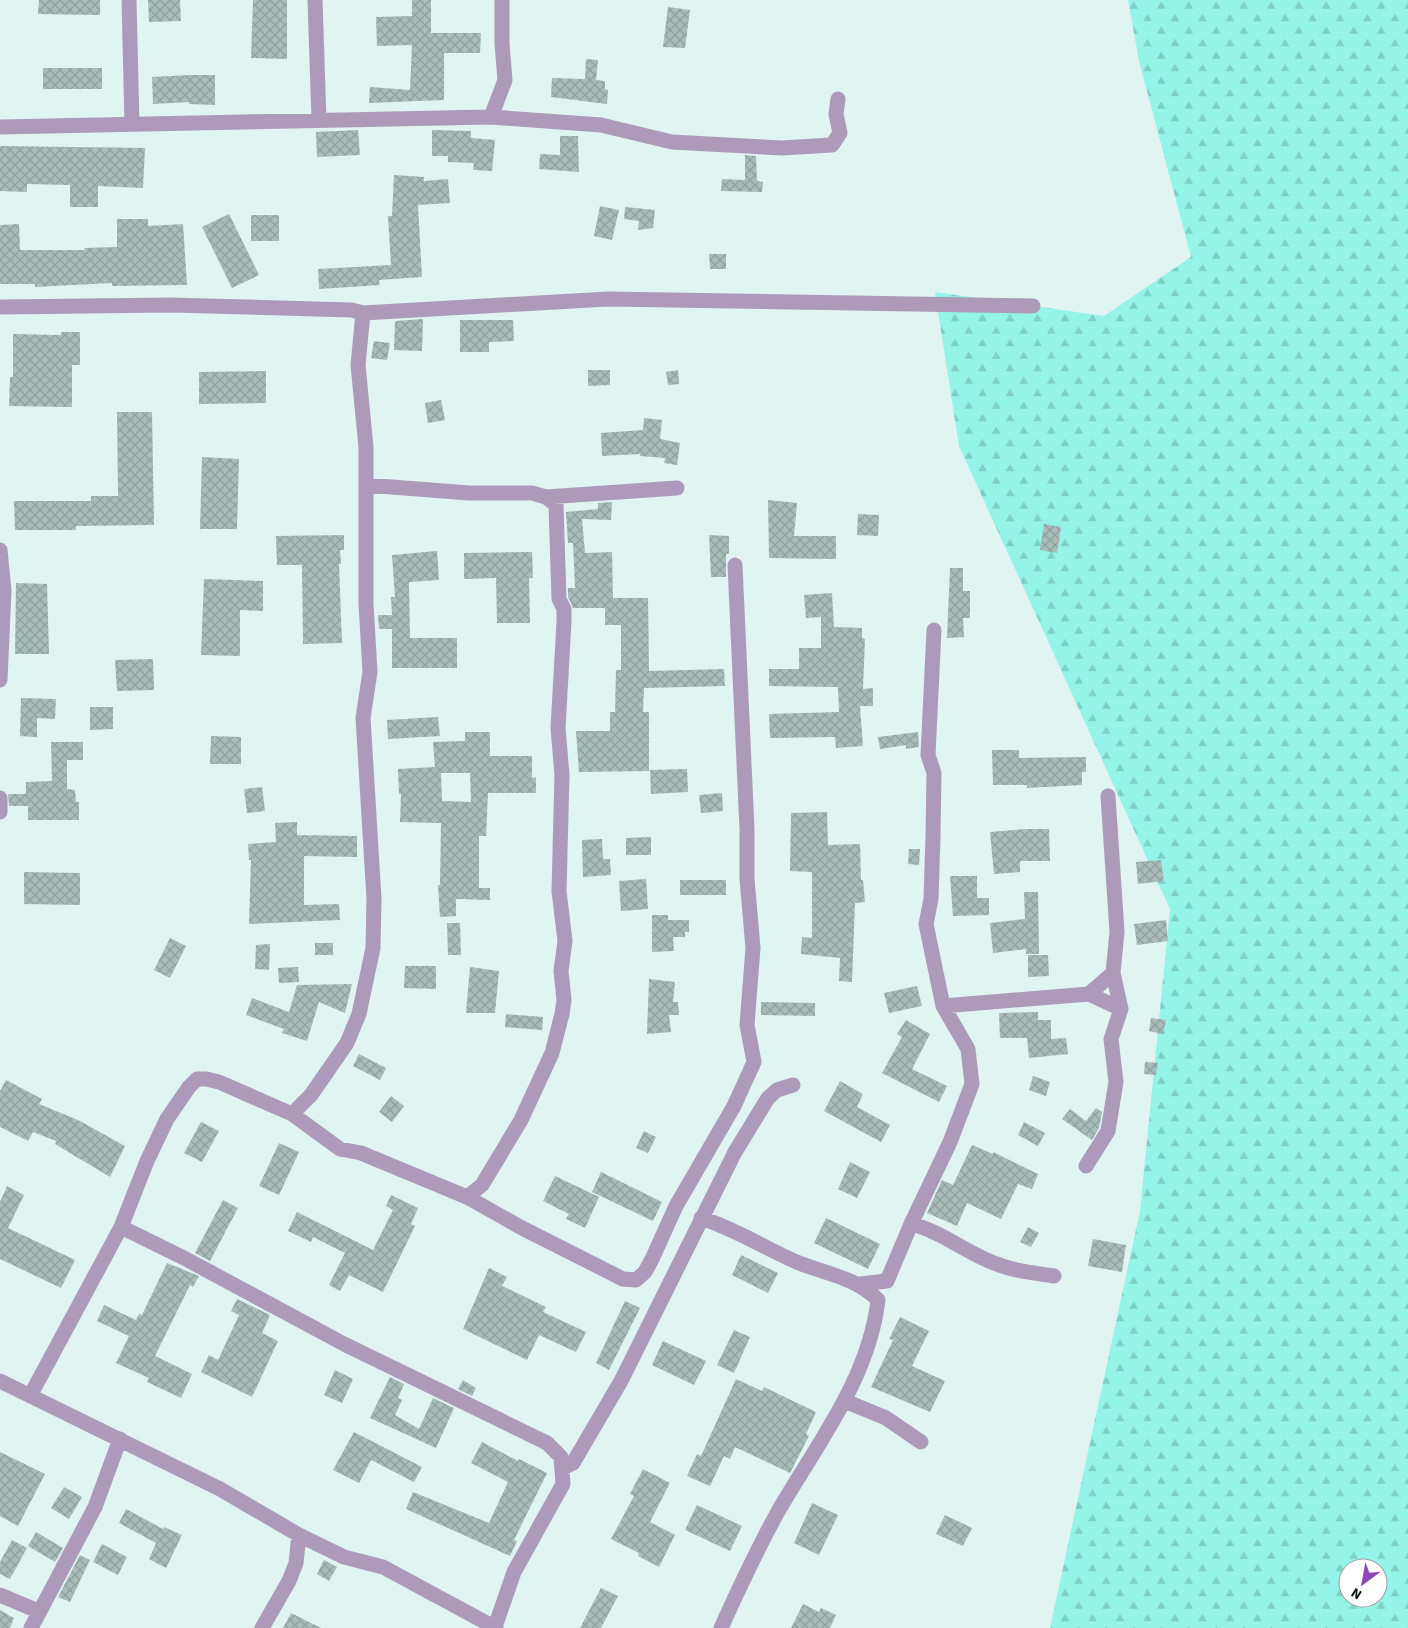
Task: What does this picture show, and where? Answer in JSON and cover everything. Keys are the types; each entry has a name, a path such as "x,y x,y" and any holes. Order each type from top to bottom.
{"street":[{"path":"129,0 132,124"},
{"path":"315,0 319,120"},
{"path":"491,117 506,80 502,44 502,0"},
{"path":"0,127 491,117 601,125 672,142 782,148 832,145 840,133 836,114 838,99"},
{"path":"0,307 285,306 327,308 363,313 608,299 1033,306"},
{"path":"292,1114 311,1095 347,1043 359,1014 373,948 374,898 363,718 370,672 366,604 364,407 358,365 363,313"},
{"path":"366,485 469,494 532,493 546,497 677,488"},
{"path":"467,1197 482,1185 521,1120 552,1053 564,1000 561,971 565,940 559,891 562,775 558,728 564,609 559,599 556,505 546,497"},
{"path":"0,550 4,591 0,680"},
{"path":"30,1396 121,1227 147,1161 167,1119 189,1087 197,1079 219,1082 292,1114 340,1148 361,1153 467,1197 522,1228 623,1279 636,1280 645,1272 676,1206 734,1106 754,1062 747,1025 753,948 747,879 747,829 735,564"},
{"path":"721,1628 779,1511 845,1401 873,1330 878,1300 950,1142 972,1084 968,1049 943,1006 926,924 931,899 933,836 934,774 928,756 934,630"},
{"path":"1086,1166 1108,1131 1116,1082 1111,1039 1121,1009 1113,973 1117,932 1108,796"},
{"path":"0,798 0,812"},
{"path":"1089,994 1113,973"},
{"path":"943,1006 1089,994 1121,1009"},
{"path":"563,1468 573,1463 603,1413 701,1218 712,1202 736,1152 768,1098 777,1090 793,1085"},
{"path":"701,1218 740,1233 799,1262 860,1284 878,1300"},
{"path":"911,1224 924,1227 993,1263 1013,1270 1054,1276"},
{"path":"0,1381 220,1489 298,1535 344,1557 383,1567 495,1628 514,1572 563,1484 561,1457 547,1443 344,1344 184,1258 121,1227"},
{"path":"860,1284 887,1281"},
{"path":"845,1401 886,1418 921,1442"},
{"path":"31,1628 38,1611 95,1507 120,1439"},
{"path":"262,1628 289,1581 296,1562 298,1535"},
{"path":"0,1595 38,1611"}],"green space":[{"path":"1128,0 1408,0 1408,1628 1050,1628 1140,1211 1170,909 959,446 935,292 1104,316 1191,257 1139,61"}],"building":[{"path":"39,0 100,0 100,15 38,14"},
{"path":"148,0 180,0 181,21 149,22"},
{"path":"253,0 287,0 287,59 251,58"},
{"path":"412,0 431,0 431,33 481,33 480,53 444,53 444,100 369,103 370,87 410,90 412,45 377,46 376,17 412,16"},
{"path":"668,7 690,10 685,48 663,47"},
{"path":"586,59 598,60 596,80 605,81 605,89 608,90 607,104 551,97 552,78 585,79"},
{"path":"43,68 102,68 102,89 43,89"},
{"path":"215,75 215,105 189,104 189,102 153,104 152,77"},
{"path":"358,130 360,155 317,157 316,132"},
{"path":"432,130 471,131 471,138 495,140 492,171 473,170 474,163 448,162 448,156 432,156"},
{"path":"560,136 578,136 579,172 539,169 540,154 560,155"},
{"path":"0,146 145,148 143,188 98,186 98,207 70,207 70,185 27,184 27,192 0,191"},
{"path":"745,155 756,156 757,181 763,182 762,192 721,191 722,179 745,180"},
{"path":"394,175 424,177 424,181 448,179 450,203 418,205 422,277 379,280 380,285 319,289 318,269 391,265 388,216 392,216"},
{"path":"600,206 619,210 612,240 594,236"},
{"path":"625,207 655,210 653,228 638,230 639,221 624,219"},
{"path":"229,214 259,275 232,288 202,227"},
{"path":"251,215 279,215 279,241 251,241"},
{"path":"117,219 148,219 148,226 183,224 187,285 112,286 112,283 35,287 35,284 0,284 0,225 19,224 20,250 85,250 84,248 117,247"},
{"path":"709,254 726,254 726,269 710,269"},
{"path":"423,319 422,351 394,350 395,321"},
{"path":"460,320 513,320 514,341 489,342 489,352 460,352"},
{"path":"61,332 80,332 80,365 72,365 72,407 9,406 10,377 13,377 13,334 61,335"},
{"path":"374,341 390,343 387,360 371,358"},
{"path":"588,370 610,370 610,385 588,386"},
{"path":"678,370 679,384 668,385 666,372"},
{"path":"266,371 266,403 199,404 199,372"},
{"path":"441,400 445,420 428,423 425,403"},
{"path":"117,412 152,412 154,525 76,526 76,530 15,530 14,501 91,501 91,496 118,496"},
{"path":"644,418 662,420 660,439 680,443 677,465 664,463 665,458 640,456 640,454 602,456 601,433 643,430"},
{"path":"202,457 239,459 237,529 200,529"},
{"path":"768,500 797,503 794,536 836,536 836,559 769,558"},
{"path":"612,502 611,520 582,519 585,553 612,552 613,598 648,598 649,671 724,669 725,686 644,688 643,712 649,712 649,771 579,772 576,731 610,731 610,712 615,712 616,670 621,670 621,625 605,625 605,608 573,608 568,597 568,588 575,588 573,543 568,543 566,512 598,509 598,503"},
{"path":"858,514 879,515 878,536 857,535"},
{"path":"1044,524 1061,527 1057,553 1040,550"},
{"path":"344,535 344,550 340,550 341,564 339,564 342,643 303,644 302,565 277,565 276,536"},
{"path":"709,535 729,536 729,554 726,554 726,577 711,577"},
{"path":"437,551 439,580 409,582 410,638 457,638 457,668 392,668 392,629 379,629 378,615 392,615 391,597 395,597 392,555"},
{"path":"532,552 533,578 529,578 530,623 497,623 496,578 464,579 464,553"},
{"path":"950,568 963,568 963,591 970,591 970,618 963,618 964,637 947,638"},
{"path":"204,579 263,581 263,611 240,610 240,656 201,655"},
{"path":"16,583 47,584 49,654 15,654"},
{"path":"832,593 834,627 862,628 862,638 865,639 863,689 873,688 873,706 860,706 863,746 836,748 835,737 770,738 769,714 839,712 838,687 769,686 769,669 799,669 799,648 821,648 821,617 806,618 804,595"},
{"path":"153,659 154,690 117,691 115,660"},
{"path":"21,698 56,699 55,719 37,718 37,737 20,736"},
{"path":"90,707 113,707 113,729 90,730"},
{"path":"438,717 440,736 388,739 387,720"},
{"path":"465,732 490,732 490,756 532,756 532,778 536,777 536,793 488,793 486,836 479,836 479,888 490,888 490,900 456,899 456,916 440,917 438,885 440,885 441,823 400,822 401,794 399,794 398,769 435,767 433,742 465,741","holes":["441,773 470,773 471,802 442,801"]},
{"path":"918,732 919,747 906,749 906,745 880,749 878,737"},
{"path":"211,736 241,737 241,764 210,764"},
{"path":"51,742 83,742 83,760 67,760 67,789 75,790 76,802 79,802 79,820 28,820 28,806 9,806 8,794 26,794 26,782 52,781"},
{"path":"992,750 1019,750 1019,758 1086,757 1086,772 1082,772 1082,785 1027,788 1027,785 993,785"},
{"path":"687,769 688,792 651,794 650,770"},
{"path":"262,787 265,811 247,813 244,789"},
{"path":"722,793 723,811 701,813 699,795"},
{"path":"827,812 828,845 860,844 861,880 863,880 865,902 855,903 852,982 839,981 840,958 801,954 802,937 812,938 812,872 790,871 791,813"},
{"path":"297,822 297,835 357,836 357,857 304,856 304,905 339,904 340,920 249,924 251,860 249,860 248,844 276,842 275,823"},
{"path":"1049,829 1050,861 1020,861 1020,872 994,874 990,832"},
{"path":"651,837 651,855 626,855 626,838"},
{"path":"602,839 603,859 610,859 611,875 583,877 582,840"},
{"path":"909,849 920,849 919,865 908,864"},
{"path":"1161,860 1164,881 1138,884 1136,862"},
{"path":"24,872 80,873 80,905 24,904"},
{"path":"950,876 977,876 977,898 989,898 989,915 953,916"},
{"path":"646,879 648,909 621,911 619,881"},
{"path":"680,880 726,880 726,895 680,895"},
{"path":"1024,892 1038,892 1039,954 1026,954 1026,949 993,953 990,923 1025,919"},
{"path":"652,915 668,915 668,920 689,920 689,932 685,932 685,937 673,937 674,951 652,952"},
{"path":"1166,920 1168,941 1137,945 1134,924"},
{"path":"447,923 460,923 461,955 448,955"},
{"path":"170,938 186,946 170,978 154,970"},
{"path":"315,943 333,943 333,955 315,955"},
{"path":"270,944 269,970 255,969 256,945"},
{"path":"1028,955 1048,955 1049,976 1028,977"},
{"path":"405,966 436,966 436,989 404,988"},
{"path":"298,967 299,982 279,983 278,968"},
{"path":"470,967 499,971 495,1013 466,1013"},
{"path":"649,979 675,982 673,1002 678,1002 679,1015 669,1015 671,1032 647,1034"},
{"path":"352,984 345,1013 319,1002 307,1041 282,1033 284,1029 246,1015 252,998 289,1012 297,985"},
{"path":"917,986 922,1006 889,1013 884,993"},
{"path":"761,1002 815,1003 815,1016 761,1015"},
{"path":"1038,1012 1038,1020 1051,1020 1051,1039 1066,1038 1068,1054 1029,1058 1027,1038 1000,1038 999,1013"},
{"path":"506,1014 543,1017 542,1030 505,1027"},
{"path":"1151,1018 1166,1020 1163,1034 1149,1031"},
{"path":"906,1020 930,1034 912,1069 947,1086 939,1102 882,1073 902,1037 897,1034"},
{"path":"359,1054 386,1068 380,1080 353,1066"},
{"path":"1145,1062 1158,1063 1156,1075 1144,1074"},
{"path":"1033,1076 1050,1082 1046,1096 1029,1090"},
{"path":"6,1080 42,1099 39,1104 78,1120 125,1146 110,1177 55,1144 56,1141 33,1132 28,1141 0,1127 0,1091"},
{"path":"840,1081 863,1094 857,1107 890,1125 881,1142 824,1111"},
{"path":"391,1096 404,1106 392,1122 379,1112"},
{"path":"1096,1108 1102,1112 1099,1128 1092,1140 1062,1119 1070,1109 1086,1121"},
{"path":"201,1122 219,1131 202,1162 184,1153"},
{"path":"1024,1122 1045,1133 1038,1146 1018,1135"},
{"path":"644,1131 656,1137 648,1153 636,1148"},
{"path":"279,1143 299,1152 279,1195 259,1186"},
{"path":"972,1145 993,1154 993,1152 1038,1174 1032,1189 1018,1184 1001,1219 967,1203 957,1226 927,1213 942,1180 953,1185"},
{"path":"850,1162 870,1172 857,1198 838,1189"},
{"path":"601,1172 662,1202 653,1221 592,1192"},
{"path":"555,1176 599,1197 585,1228 566,1219 569,1214 543,1201"},
{"path":"7,1186 24,1195 8,1228 75,1260 61,1288 0,1259 0,1202"},
{"path":"391,1195 418,1208 411,1224 415,1226 383,1292 349,1275 340,1291 329,1285 345,1253 313,1237 311,1242 288,1231 297,1212 373,1250 393,1210 386,1206"},
{"path":"223,1200 238,1208 210,1261 195,1253"},
{"path":"826,1218 880,1244 868,1269 814,1243"},
{"path":"1028,1227 1039,1233 1031,1247 1020,1242"},
{"path":"1093,1239 1126,1245 1122,1272 1088,1266"},
{"path":"741,1255 778,1273 768,1293 732,1275"},
{"path":"167,1263 199,1276 193,1287 190,1285 155,1356 192,1374 181,1398 147,1382 149,1378 116,1363 129,1336 97,1321 104,1305 136,1320 139,1314 142,1315"},
{"path":"489,1268 507,1277 502,1286 546,1307 543,1312 586,1332 576,1352 539,1335 527,1360 463,1329"},
{"path":"237,1299 270,1315 262,1333 278,1341 252,1397 201,1372 209,1355 218,1360 239,1315 231,1311"},
{"path":"625,1301 640,1308 609,1370 596,1363"},
{"path":"900,1317 929,1331 912,1366 945,1381 930,1412 871,1387 893,1340 889,1339"},
{"path":"734,1330 750,1337 734,1373 717,1365"},
{"path":"663,1341 706,1361 694,1385 652,1365"},
{"path":"335,1370 353,1379 342,1403 324,1395"},
{"path":"390,1377 404,1384 398,1398 402,1400 395,1415 419,1429 433,1398 454,1408 436,1448 370,1418"},
{"path":"736,1379 762,1391 764,1387 816,1412 806,1434 809,1436 790,1473 735,1447 730,1459 724,1456 710,1486 687,1476 697,1454 701,1456"},
{"path":"463,1380 476,1388 472,1396 458,1389"},
{"path":"354,1432 422,1467 414,1482 371,1460 359,1483 333,1470"},
{"path":"482,1442 518,1461 519,1459 547,1473 514,1540 517,1541 510,1556 406,1509 413,1492 489,1523 508,1482 471,1463"},
{"path":"0,1452 45,1474 18,1526 0,1516"},
{"path":"643,1469 670,1483 650,1522 675,1535 659,1567 638,1556 639,1553 611,1539 634,1496 630,1494"},
{"path":"64,1487 82,1497 69,1519 51,1508"},
{"path":"812,1503 838,1515 819,1555 794,1543"},
{"path":"697,1505 742,1526 730,1551 685,1530"},
{"path":"126,1509 163,1529 164,1527 182,1535 166,1568 149,1559 156,1543 119,1523"},
{"path":"945,1515 972,1528 963,1546 936,1534"},
{"path":"36,1532 63,1548 55,1562 28,1546"},
{"path":"12,1540 27,1548 10,1579 0,1574 0,1562"},
{"path":"102,1544 127,1557 118,1575 93,1562"},
{"path":"80,1555 90,1560 70,1602 58,1597"},
{"path":"324,1560 337,1567 329,1581 317,1574"},
{"path":"601,1588 618,1596 601,1628 580,1628"},
{"path":"803,1604 819,1612 821,1608 836,1615 830,1628 791,1628"},
{"path":"0,1610 14,1618 10,1628 0,1628"},
{"path":"291,1613 321,1628 283,1628"}]}
